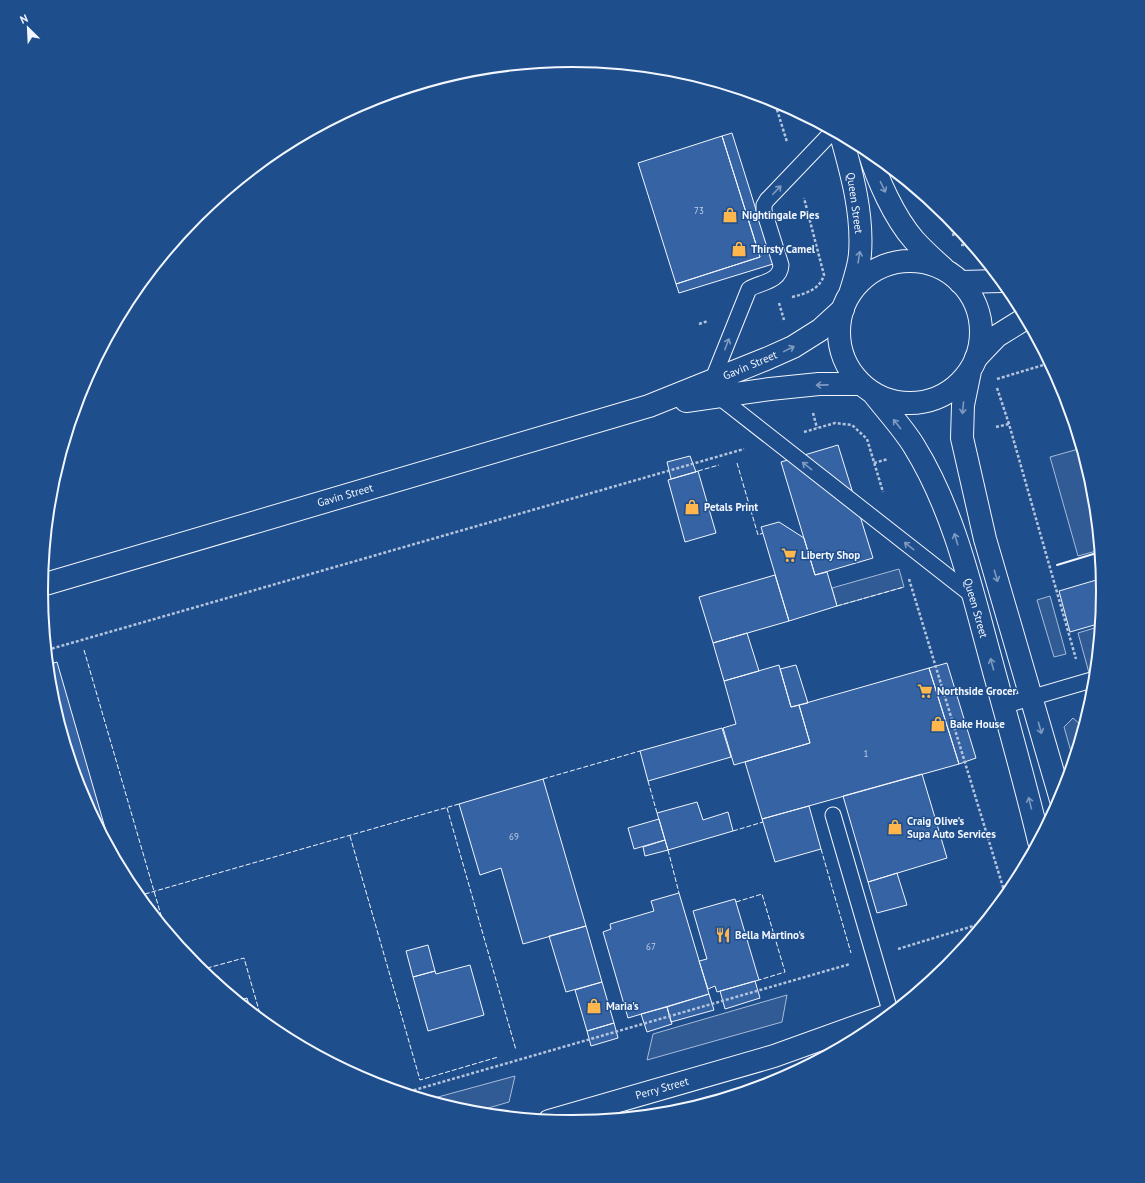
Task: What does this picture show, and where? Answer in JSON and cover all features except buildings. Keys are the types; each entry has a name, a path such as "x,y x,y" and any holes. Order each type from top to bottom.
{"main road":[{"name":"Queen Street","path":"843,142 852,174 861,227 860,256 846,302"},
{"path":"872,160 874,169 897,216 913,239 973,298 980,318 981,338 963,405 962,438 985,539 1058,790"},
{"path":"995,280 952,276 924,263 903,262 882,268 864,279 846,302 839,329 841,349 848,368 867,389 894,401 916,403 930,400 937,398 956,386 997,336 1022,321"},
{"name":"Gavin Street","path":"48,583 649,406 715,388 766,359 792,347 820,330 846,302"},
{"name":"Gavin Street","path":"715,388 770,388 804,386 867,389"},
{"name":"Queen Street","path":"867,389 914,445 949,518 973,596 1037,834"},
{"name":"Perry Street","path":"567,1116 774,1056 876,1019"},
{"name":"Perry Street","path":"774,1056 836,1045"}],"lane":[{"path":"830,134 766,200 764,211 781,265 781,270 776,277 749,289 715,388 775,440 973,596"},
{"path":"1003,706 1089,681"},
{"path":"833,815 890,1010"}],"path":[{"path":"951,230 953,236 960,245 966,245"},
{"path":"778,301 785,322"},
{"path":"994,380 1045,365"},
{"path":"997,388 1089,681"},
{"path":"811,409 817,428"},
{"path":"51,649 817,428 835,423 852,425 867,439 1004,890"},
{"path":"996,427 1009,424"},
{"path":"874,463 889,459"},
{"path":"412,1091 875,957 977,925"}],"shaded area":[{"path":"1077,449 1087,489 1093,523 1095,551 1078,556 1050,457"},
{"path":"899,569 904,587 837,606 832,588"},
{"path":"1050,596 1066,654 1054,657 1037,600"},
{"path":"1096,628 1090,677 1078,633"},
{"path":"1073,718 1080,724 1071,752 1064,727"},
{"path":"787,995 782,1022 647,1060 653,1034"},
{"path":"515,1076 509,1102 486,1109 436,1098"}],"fence":[{"path":"737,463 758,535 763,533"},
{"path":"698,471 719,465"},
{"path":"837,606 904,587"},
{"path":"84,650 162,918"},
{"path":"543,779 640,751"},
{"path":"648,781 657,813"},
{"path":"144,894 459,804"},
{"path":"447,808 516,1050"},
{"path":"733,831 763,822"},
{"path":"350,836 420,1080 498,1057"},
{"path":"821,849 851,953"},
{"path":"668,850 679,893"},
{"path":"736,902 762,894 785,972 759,980"},
{"path":"208,968 244,958 260,1013"}],"wall":[{"path":"1057,565 1096,553"}],"place":[{"name":"Nightingale Pies","path":"730,215"},
{"name":"Thirsty Camel","path":"739,249"},
{"name":"Petals Print","path":"692,507"},
{"name":"Liberty Shop","path":"789,555"},
{"name":"Northside Grocer","path":"925,691"},
{"name":"Bake House","path":"938,724"},
{"name":"Craig Olive's Supa Auto Services","path":"895,827"},
{"name":"Bella Martino's","path":"723,935"},
{"name":"Maria's","path":"594,1006"}]}
